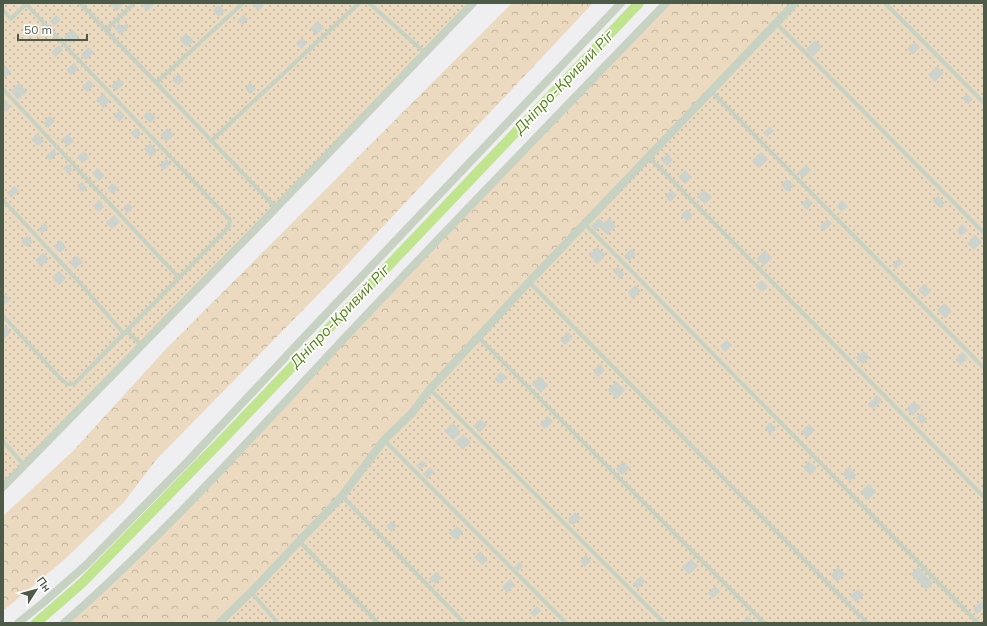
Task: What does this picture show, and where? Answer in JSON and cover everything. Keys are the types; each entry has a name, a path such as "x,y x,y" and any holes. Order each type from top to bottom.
{"street":[{"path":"3,487 142,346 473,3"},
{"path":"18,623 86,565 188,461 621,3"},
{"path":"64,623 124,569 188,504 401,278 666,3"},
{"path":"219,623 251,592 298,540 342,496 384,440 412,413 430,389 529,282 795,3"}],"lane":[{"path":"80,3 276,208"},
{"path":"106,30 134,3"},
{"path":"156,83 243,3"},
{"path":"211,141 359,3"},
{"path":"369,3 425,53"},
{"path":"885,3 984,103"},
{"path":"3,10 11,19 26,4 230,220 229,226 224,232 74,384 67,384 60,378 3,316"},
{"path":"776,22 984,233"},
{"path":"3,89 179,278"},
{"path":"711,91 984,368"},
{"path":"648,156 984,497"},
{"path":"3,200 126,332 142,346"},
{"path":"585,224 978,623"},
{"path":"529,282 866,623"},
{"path":"478,337 764,623"},
{"path":"430,389 664,623"},
{"path":"384,440 566,623"},
{"path":"3,441 25,465"},
{"path":"342,496 464,623"},
{"path":"298,540 378,623"},
{"path":"251,592 278,623"}],"green space":[{"path":"3,3 473,3 3,487"},
{"path":"512,3 593,3 344,268 156,460 124,502 65,559 3,611 3,516 73,451 165,350"},
{"path":"666,3 795,3 354,481 219,623 64,623 124,569"},
{"path":"795,3 984,3 984,623 219,623 342,496 372,455"}],"building":[{"path":"112,3 121,3 123,5 117,11 110,5"},
{"path":"143,3 152,3 154,5 147,11 141,5"},
{"path":"255,3 262,3 264,5 258,11 253,5"},
{"path":"218,5 225,11 219,17 213,10"},
{"path":"56,15 61,20 54,26 50,21"},
{"path":"243,15 248,19 243,25 238,21"},
{"path":"318,21 324,28 316,35 310,28"},
{"path":"119,23 122,27 127,23 129,27 120,35 114,28"},
{"path":"72,29 79,36 70,44 64,37"},
{"path":"186,33 194,41 187,47 180,40"},
{"path":"302,38 307,43 301,49 296,43"},
{"path":"815,40 822,47 813,56 806,49"},
{"path":"914,42 920,47 913,54 907,49"},
{"path":"59,45 63,50 56,57 51,52"},
{"path":"89,47 94,52 86,60 81,54"},
{"path":"3,63 11,72 3,79"},
{"path":"74,63 79,69 71,75 66,70"},
{"path":"937,66 944,73 935,82 928,75"},
{"path":"179,74 184,80 178,85 172,80"},
{"path":"119,78 124,84 116,91 111,86"},
{"path":"89,80 94,85 87,92 82,87"},
{"path":"19,83 27,92 18,100 11,91"},
{"path":"250,83 256,89 250,94 245,88"},
{"path":"103,93 110,101 103,108 96,100"},
{"path":"967,94 973,100 968,104 962,98"},
{"path":"5,100 11,107 5,112 3,109 3,102"},
{"path":"120,110 125,116 119,122 114,116"},
{"path":"149,111 156,118 150,123 143,116"},
{"path":"50,116 55,121 48,128 43,123"},
{"path":"770,127 774,131 767,137 763,133"},
{"path":"136,128 141,134 136,139 130,133"},
{"path":"167,128 174,135 166,142 160,135"},
{"path":"37,133 44,141 38,146 31,139"},
{"path":"68,134 74,141 68,146 61,140"},
{"path":"150,143 157,151 151,157 144,149"},
{"path":"53,149 57,154 50,161 46,156"},
{"path":"84,151 89,157 83,163 77,157"},
{"path":"761,152 768,159 759,168 752,161"},
{"path":"668,154 673,160 667,166 661,160"},
{"path":"166,159 171,164 164,170 159,165"},
{"path":"67,164 73,170 68,174 63,168"},
{"path":"806,165 811,170 803,178 798,173"},
{"path":"98,168 105,176 99,181 92,173"},
{"path":"685,170 692,177 685,184 678,177"},
{"path":"787,179 794,186 788,192 781,185"},
{"path":"82,182 87,188 83,192 77,186"},
{"path":"113,183 119,189 112,194 107,188"},
{"path":"14,186 19,191 11,198 7,193"},
{"path":"672,190 677,195 670,202 665,196"},
{"path":"704,190 712,197 705,204 697,197"},
{"path":"938,196 945,203 940,208 933,201"},
{"path":"808,198 813,203 807,210 801,204"},
{"path":"99,200 104,207 98,212 93,206"},
{"path":"842,200 848,206 842,212 836,206"},
{"path":"129,203 133,207 127,213 123,208"},
{"path":"687,209 693,215 687,221 681,215"},
{"path":"114,215 120,222 112,229 106,223"},
{"path":"599,218 604,223 609,218 616,226 607,235 599,227 596,231 591,226"},
{"path":"827,219 832,223 824,231 820,227"},
{"path":"45,223 48,228 42,233 38,229"},
{"path":"962,224 968,230 962,236 956,230"},
{"path":"975,235 982,242 974,250 967,243"},
{"path":"27,236 33,242 27,247 21,241"},
{"path":"60,240 66,247 60,253 54,246"},
{"path":"597,247 606,255 597,264 589,255"},
{"path":"631,249 636,254 629,261 624,256"},
{"path":"765,250 772,258 764,266 757,258"},
{"path":"43,253 49,259 41,267 35,260"},
{"path":"77,256 83,262 75,269 69,262"},
{"path":"899,258 903,263 896,269 892,265"},
{"path":"618,267 625,274 620,279 613,271"},
{"path":"59,271 66,278 59,285 52,277"},
{"path":"762,280 768,287 762,292 756,285"},
{"path":"924,284 931,291 925,297 918,290"},
{"path":"635,285 641,291 633,299 628,293"},
{"path":"5,294 10,299 3,306 3,295"},
{"path":"944,303 952,311 945,318 937,310"},
{"path":"6,326 11,332 3,340 3,329"},
{"path":"568,332 573,337 565,345 560,340"},
{"path":"727,340 732,345 725,352 720,346"},
{"path":"863,351 870,357 863,364 856,358"},
{"path":"962,352 968,358 961,365 955,359"},
{"path":"600,364 605,370 598,377 593,371"},
{"path":"501,372 507,377 500,384 494,379"},
{"path":"540,376 548,385 541,393 532,384"},
{"path":"616,381 625,390 617,399 608,390"},
{"path":"877,395 882,400 873,409 868,404"},
{"path":"914,401 921,407 913,416 906,409"},
{"path":"921,413 927,419 922,424 916,418"},
{"path":"548,416 553,422 545,429 540,424"},
{"path":"481,419 487,425 480,432 473,426"},
{"path":"770,422 776,428 770,434 765,428"},
{"path":"453,423 461,432 453,440 444,431"},
{"path":"809,424 815,430 807,438 801,432"},
{"path":"463,435 471,442 463,450 455,442"},
{"path":"422,460 426,464 420,470 416,466"},
{"path":"623,461 630,468 622,475 616,469"},
{"path":"809,461 817,468 810,475 803,467"},
{"path":"430,467 434,472 427,479 423,474"},
{"path":"849,467 856,475 850,481 842,474"},
{"path":"869,484 876,492 868,500 860,492"},
{"path":"575,512 581,518 573,525 568,519"},
{"path":"392,521 397,526 391,532 386,526"},
{"path":"457,526 463,532 456,540 449,533"},
{"path":"480,551 488,560 482,565 474,557"},
{"path":"586,555 591,561 585,567 580,561"},
{"path":"691,559 698,566 689,574 682,567"},
{"path":"520,562 523,566 518,571 514,567"},
{"path":"838,567 845,574 837,582 831,575"},
{"path":"918,567 933,583 926,590 911,574"},
{"path":"436,572 442,578 435,584 429,579"},
{"path":"641,576 645,581 638,589 633,584"},
{"path":"510,579 515,585 507,593 502,587"},
{"path":"715,586 720,591 713,598 708,593"},
{"path":"858,589 864,595 856,602 850,596"},
{"path":"982,601 984,608 977,614 973,609"},
{"path":"537,606 541,611 534,617 530,613"},
{"path":"748,616 754,623 741,623"}],"waterway":[{"name":"Дніпро-Кривий Ріг","path":"36,623 82,583 226,436 639,3"}]}
